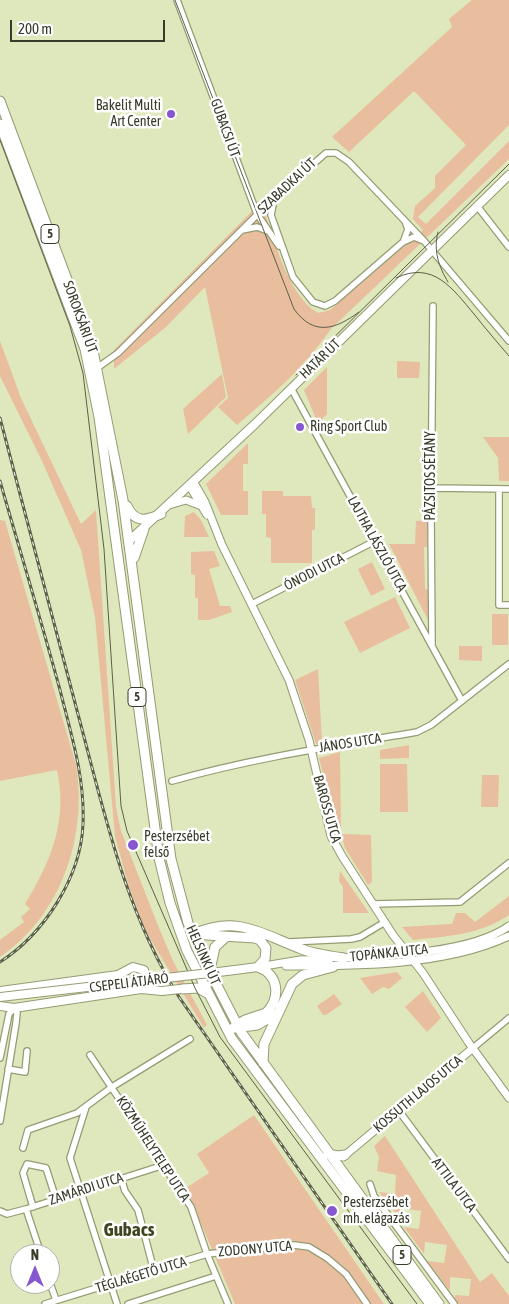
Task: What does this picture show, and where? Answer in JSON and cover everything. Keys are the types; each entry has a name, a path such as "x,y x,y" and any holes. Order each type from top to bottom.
{"main road":[{"name":"SOROKSÁRI ÚT","path":"0,100 90,341 123,500 129,541"},
{"name":"SOROKSÁRI ÚT","path":"0,124 85,348 99,417 119,564"},
{"name":"HATÁR ÚT","path":"129,541 161,514 509,175"},
{"path":"123,500 131,515 138,520 148,519 161,514"},
{"path":"111,510 121,536 129,541 119,564"},
{"path":"132,568 135,550 144,529"},
{"name":"HELSINKI ÚT","path":"129,541 170,849 188,923 237,1027"},
{"name":"HELSINKI ÚT","path":"119,564 162,875 176,923 187,951 223,1024 237,1027"},
{"path":"162,875 184,930 194,935 260,940 266,948 262,967 270,972 274,978 275,997 266,1013 237,1027"},
{"path":"188,923 196,929 205,930"},
{"path":"187,951 194,935 205,930 225,926 240,926 310,952 344,958"},
{"path":"210,972 215,947 226,937"},
{"path":"182,989 192,981 194,965"},
{"path":"0,991 118,975 133,967 144,970 149,989"},
{"name":"CSEPELI ÁTJÁRÓ","path":"0,997 262,967"},
{"path":"263,1063 264,1044 288,990 297,979 312,972 333,967"},
{"path":"0,1006 14,1008 149,989 162,991 198,988 209,995"},
{"path":"237,1027 264,1022 278,1012"},
{"name":"5","path":"237,1027 335,1164 439,1304"},
{"name":"5","path":"237,1027 331,1173 430,1304"},
{"path":"328,1154 345,1155"},
{"path":"413,1283 426,1304"}],"street":[{"name":"GUBACSI ÚT","path":"177,0 257,214 283,252"},
{"name":"SZABADKAI ÚT","path":"97,368 106,364 118,353 257,214 320,156 326,153 334,153 349,162 424,241"},
{"name":"GUBACSI ÚT","path":"276,196 271,207 271,215 283,252 301,290 315,303 325,306 334,301 403,242"},
{"path":"477,206 509,247"},
{"path":"403,217 408,229 403,242"},
{"name":"SZABADKAI ÚT","path":"240,231 257,227 267,229 270,233"},
{"path":"403,242 412,237 424,241 506,333 509,342"},
{"name":"PÁZSITOS SÉTÁNY","path":"432,646 433,306"},
{"name":"LAJTHA LÁSZLÓ UTCA","path":"291,388 462,702"},
{"name":"BAROSS UTCA","path":"191,483 199,505 210,520 289,680 311,750 331,836 385,922 413,959 472,1048 509,1098"},
{"name":"BAROSS UTCA","path":"191,483 205,502 210,520"},
{"path":"431,488 509,489"},
{"path":"499,489 499,605 509,605"},
{"path":"169,505 180,500 199,505"},
{"name":"ÓNODI UTCA","path":"252,604 375,541"},
{"name":"JÁNOS UTCA","path":"172,781 217,768 417,732 431,725 509,664"},
{"path":"373,904 460,902 508,866"},
{"name":"TOPÁNKA UTCA","path":"285,942 351,939 360,937 385,922"},
{"name":"TOPÁNKA UTCA","path":"262,967 300,960 344,958 470,944 509,926"},
{"name":"TOPÁNKA UTCA","path":"262,967 333,967 413,959 467,952 509,936"},
{"path":"0,1010 14,1008"},
{"path":"0,1058 9,1014 14,1008"},
{"path":"0,1121 16,1023 17,1013 14,1008"},
{"name":"KOSSUTH LAJOS UTCA","path":"331,1173 335,1164 345,1155 509,1018"},
{"path":"8,1022 16,1023"},
{"path":"23,1148 28,1130 86,1107 112,1087 190,1039"},
{"path":"8,1068 25,1072 27,1051"},
{"name":"KÖZMŰHELYTELEP UTCA","path":"90,1055 191,1207 207,1254 228,1304"},
{"path":"86,1107 70,1158 117,1304"},
{"name":"ATTILA UTCA","path":"399,1111 509,1259"},
{"path":"33,1207 23,1173 27,1164 46,1168 56,1199"},
{"name":"ZAMÁRDI UTCA","path":"0,1211 7,1214 26,1209 80,1190 164,1165"},
{"path":"121,1178 125,1191 138,1210 148,1242 154,1271"},
{"path":"370,1184 374,1196 454,1304"},
{"path":"26,1209 37,1244"},
{"name":"ZODONY UTCA","path":"207,1254 288,1245 309,1247 327,1258 346,1274 367,1304"},
{"name":"TÉGLAÉGETŐ UTCA","path":"45,1304 207,1254"},
{"path":"128,1304 216,1276"},
{"path":"54,1294 56,1300"}],"shaded area":[{"path":"472,0 509,0 509,125 418,217 426,224 509,141 509,159 331,329 310,356 287,380 237,425 218,407 228,398 205,287 166,327 114,369 114,350 261,202 289,278 297,292 318,313 330,310 423,230 413,219 415,206 435,188 435,176 466,145 414,91 349,152 332,137 452,27 449,19"},
{"path":"0,341 21,398 81,524 96,510 116,807 121,831 174,963 207,1025 204,1028 146,932 128,884 115,836 95,617 81,550 42,461 0,376"},
{"path":"397,361 420,362 419,378 397,378"},
{"path":"327,367 327,414 321,420 316,419 304,390"},
{"path":"222,374 226,397 188,434 183,409"},
{"path":"483,437 509,437 509,481 499,481 498,458"},
{"path":"248,443 248,464 243,464 243,491 248,491 248,515 221,515 206,484"},
{"path":"262,491 283,491 283,496 311,496 312,508 315,508 315,530 312,530 312,563 271,563 271,538 266,537 266,514 262,514"},
{"path":"194,512 201,520 209,537 184,537 185,516"},
{"path":"0,520 5,521 76,765 79,792 78,819 73,846 65,872 54,897 39,920 21,940 0,957 0,940 24,922 21,917 30,909 25,904 43,872 55,840 59,823 60,789 57,770 0,781"},
{"path":"429,520 427,547 424,547 425,589 429,590 429,622 389,544 415,544 416,521"},
{"path":"214,551 220,566 209,569 220,606 230,606 232,612 209,620 198,620 198,598 195,598 195,575 191,574 191,552"},
{"path":"372,562 385,589 371,596 358,569"},
{"path":"395,597 410,628 360,653 344,622"},
{"path":"492,614 508,614 508,645 492,645"},
{"path":"459,646 482,646 482,661 459,660"},
{"path":"318,669 322,743 316,744 295,680"},
{"path":"409,745 409,758 380,759 380,750"},
{"path":"340,752 341,828 337,830 319,758"},
{"path":"380,764 407,764 408,812 380,812"},
{"path":"482,775 499,775 498,807 481,807"},
{"path":"341,834 371,835 372,882 368,885 345,848"},
{"path":"340,871 369,913 343,913 343,887 339,881"},
{"path":"509,896 509,915 498,922 475,931 451,936 413,940 402,927 452,924 456,913 465,913 475,922"},
{"path":"397,972 402,978 389,989 383,987 372,994 360,978"},
{"path":"423,991 441,1018 427,1032 405,1007"},
{"path":"334,994 342,1004 326,1015 323,1015 317,1006"},
{"path":"254,1115 384,1304 235,1304 186,1188 209,1173 197,1154"},
{"path":"385,1136 480,1282 492,1273 509,1296 509,1304 458,1304 455,1295 469,1296 471,1279 450,1277 450,1291 427,1261 444,1263 447,1245 425,1242 424,1254 404,1227 419,1229 421,1211 400,1208 400,1219 379,1192 395,1194 396,1175 377,1171 379,1157 374,1146"}],"tram line":[{"path":"175,0 294,309 309,324 317,327 334,326 359,312"},
{"path":"0,140 70,326 83,373 104,549 121,806 127,831 195,988 220,1037 417,1304"},
{"path":"296,375 509,164"},
{"path":"438,232 436,246 438,258 448,282"},
{"path":"396,278 409,273 421,273 441,280 458,295 509,356"}],"railway":[{"path":"0,418 108,826 130,897 144,931 179,997 392,1304"},
{"path":"0,481 69,723 80,773 83,807 81,844 67,884 45,920 31,936 0,962"}],"place":[{"name":"Bakelit Multi Art Center","path":"171,114"},
{"name":"Ring Sport Club","path":"300,427"},
{"name":"Pesterzsébet felső","path":"133,845"},
{"name":"Pesterzsébet mh. elágazás","path":"332,1211"}],"district":[{"name":"Gubacs","path":"129,1230"}]}
